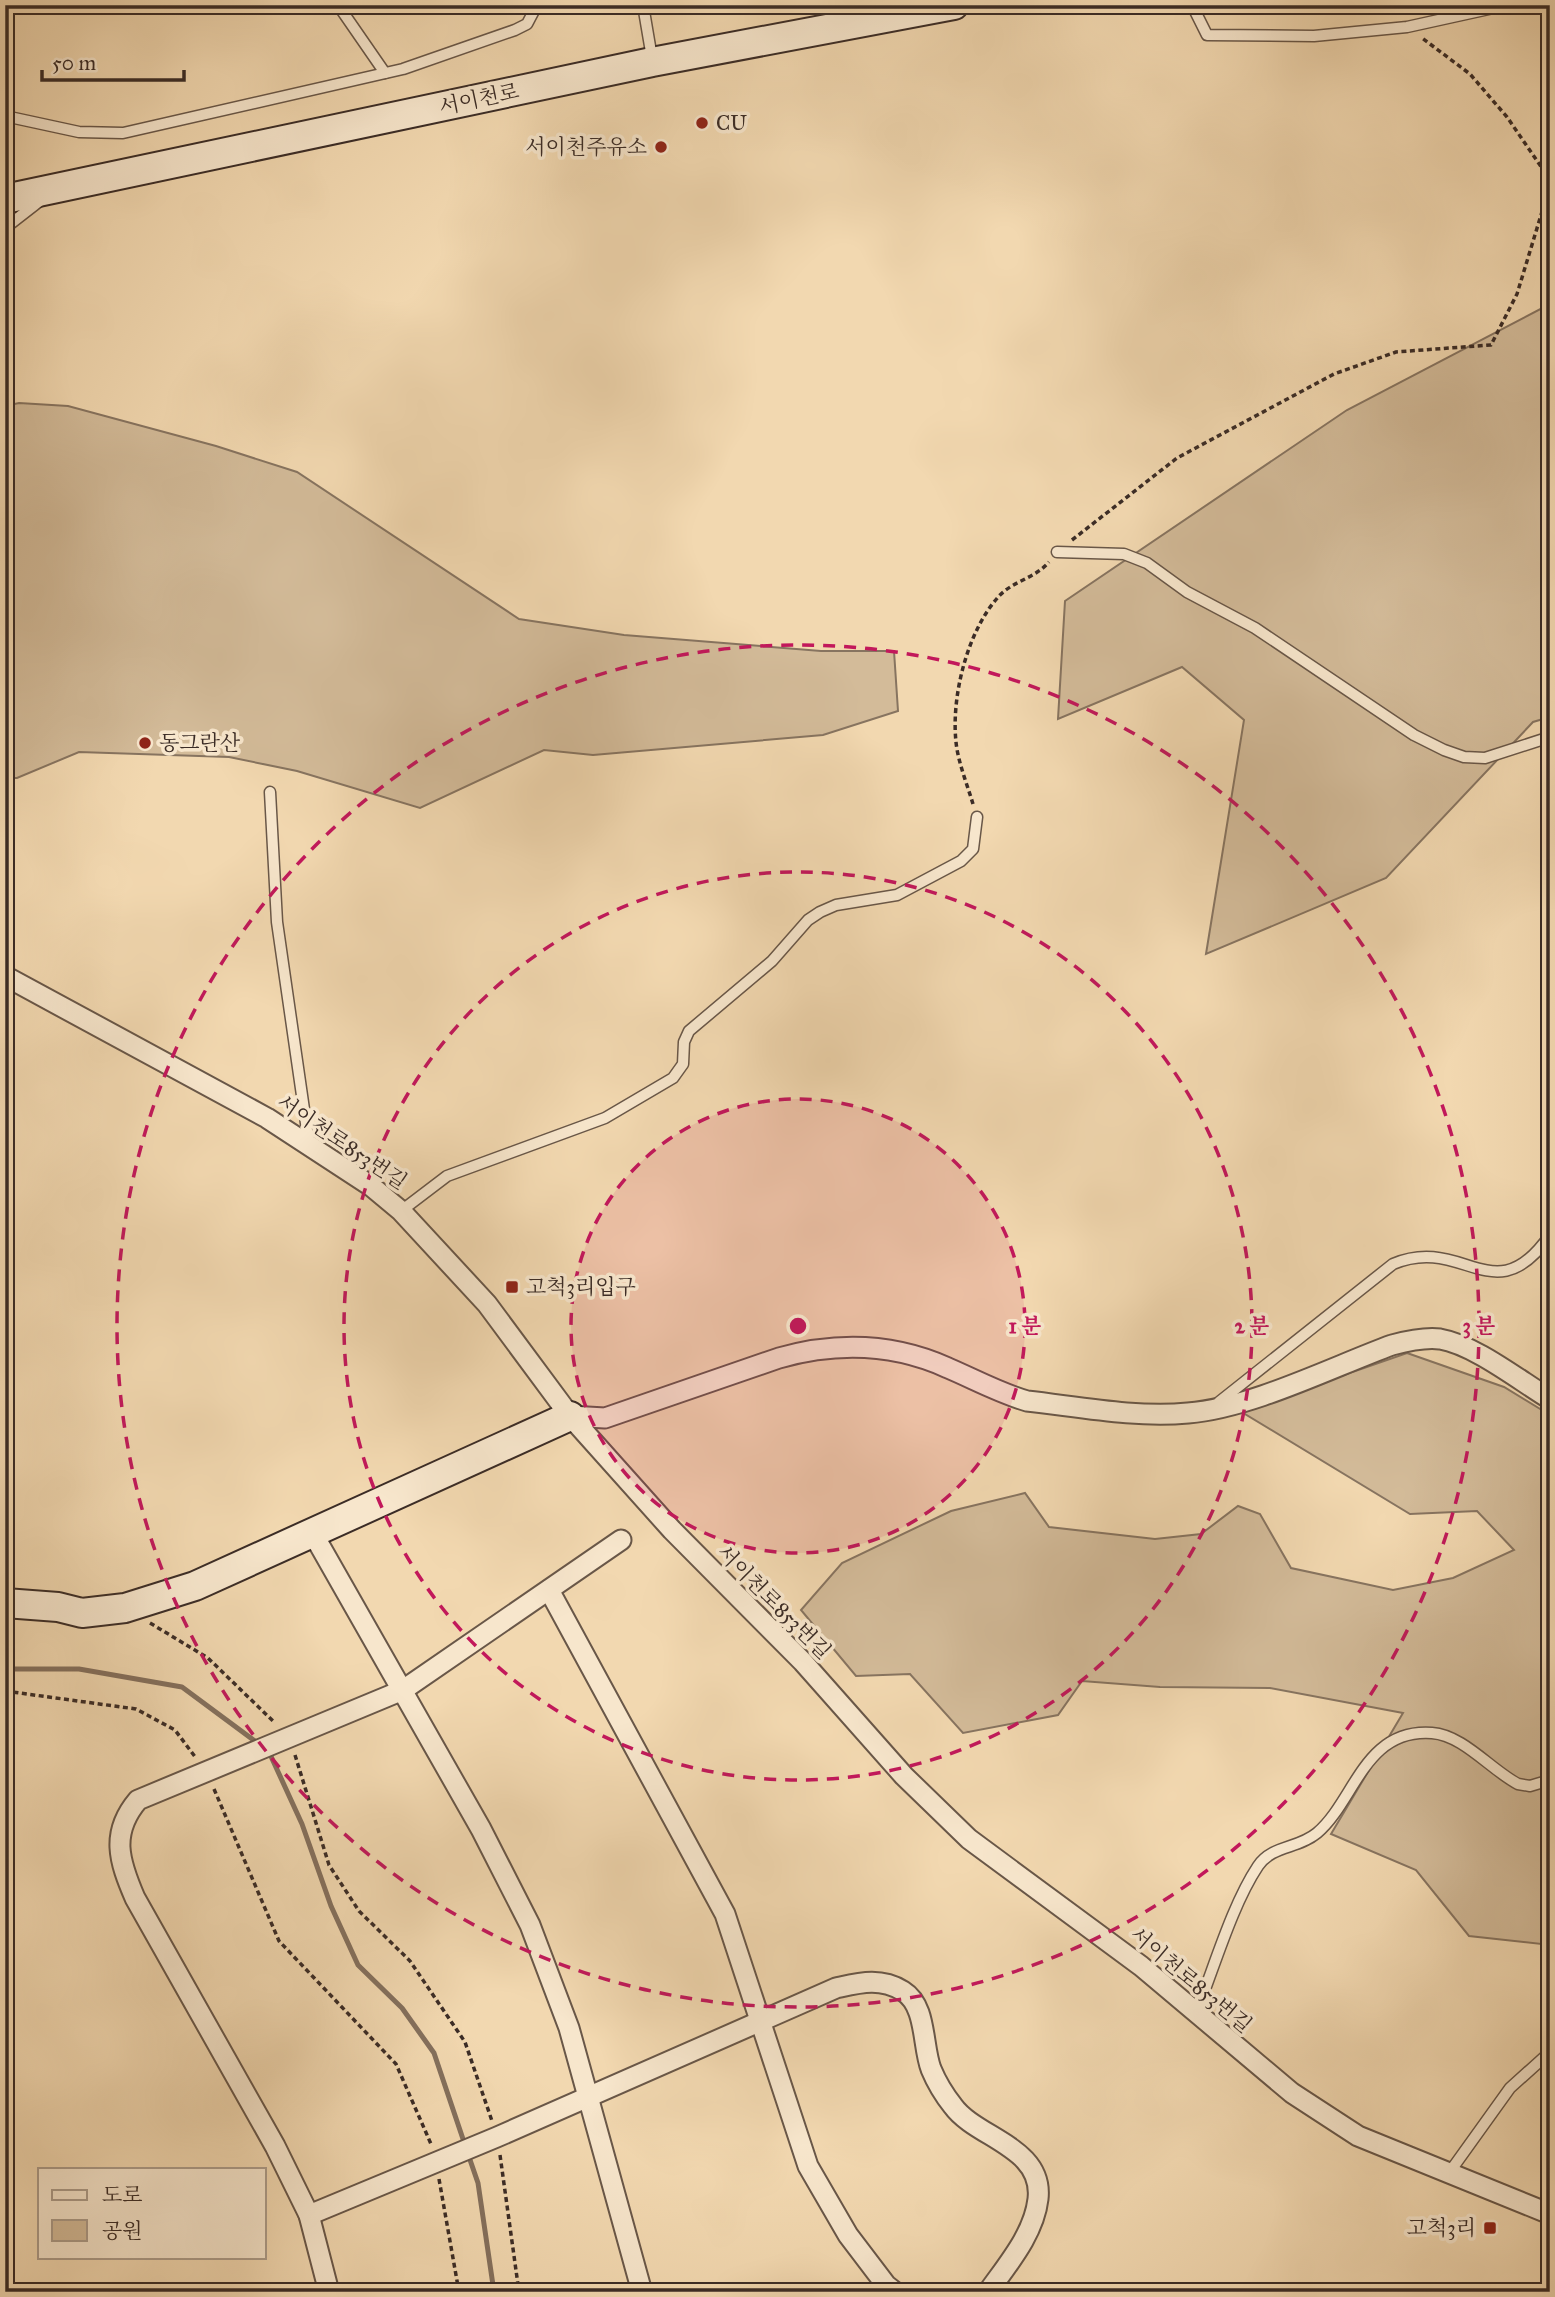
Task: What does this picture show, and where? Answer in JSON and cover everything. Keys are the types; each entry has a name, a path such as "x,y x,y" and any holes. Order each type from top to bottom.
{"main road":[{"name":"서이천로","path":"5,199 652,62 793,38 954,5"},
{"path":"5,1603 58,1607 82,1613 125,1608 195,1586 570,1416"}],"street":[{"name":"서이천로853번길","path":"5,976 219,1090 309,1144 401,1211 487,1304 570,1416 672,1530 803,1662 938,1810 1009,1870 1141,1966 1293,2093 1358,2136 1550,2214"},
{"path":"570,1416 605,1418 805,1350 865,1347 919,1356 1008,1396 1027,1401 1168,1414 1210,1409 1262,1394 1392,1345 1440,1339 1470,1351 1550,1399"},
{"path":"312,1532 403,1690 530,1925 569,2028 642,2292"},
{"path":"329,2292 309,2215 275,2147 135,1898 125,1875 118,1842 125,1816 138,1800 403,1690 621,1540"},
{"path":"549,1590 725,1914 808,2166 848,2235 886,2285 895,2292"},
{"path":"309,2215 494,2138 836,1988 872,1980 904,1991 920,2014 931,2069 953,2107 969,2123 1004,2141 1032,2169 1039,2198 1027,2232 1023,2243 988,2292"}],"lane":[{"path":"338,5 385,73"},
{"path":"5,116 79,132 123,133 385,73 515,30 527,24 537,5"},
{"path":"643,5 652,62"},
{"path":"793,38 861,5"},
{"path":"1192,5 1207,35 1314,36 1407,27 1507,5"},
{"path":"5,228 56,188"},
{"path":"1057,552 1124,554 1147,563 1186,592 1255,628 1414,736 1444,750 1464,757 1485,758 1550,737"},
{"path":"270,792 277,922 309,1144"},
{"path":"401,1211 447,1176 605,1118 673,1078 681,1071 684,1042 689,1031 772,961 808,920 836,905 897,895 961,861 973,849 977,817"},
{"path":"1210,1409 1393,1264 1421,1255 1437,1256 1502,1273 1523,1266 1534,1258 1550,1235"},
{"path":"1196,2014 1250,1879 1265,1856 1293,1847 1317,1833 1357,1774 1391,1743 1420,1733 1443,1735 1518,1784 1530,1786 1550,1780"},
{"path":"1450,2173 1510,2088 1550,2052"}],"path":[{"path":"977,817 955,733 955,712 971,636 989,606 1003,591 1040,573 1057,552 1177,458 1334,374 1396,352 1490,345 1517,295 1548,191 1542,168 1507,117 1470,74 1407,27"},
{"path":"125,1608 208,1658 285,1739 329,1866 359,1911 410,1961 465,2042 494,2138 519,2292"},
{"path":"5,1691 136,1709 175,1730 206,1772 279,1941 396,2064 445,2159 459,2292"}],"green space":[{"path":"1550,304 1550,717 1533,722 1386,878 1206,954 1244,720 1182,667 1058,719 1065,601 1347,410"},
{"path":"19,403 68,406 216,446 297,472 519,619 624,635 821,651 894,651 898,711 823,735 593,755 544,750 420,808 297,771 229,757 79,752 17,778 5,778 5,406"},
{"path":"1407,1353 1504,1387 1550,1415 1550,1945 1469,1936 1416,1870 1331,1834 1403,1713 1270,1688 1160,1687 1082,1681 1058,1715 963,1733 910,1674 856,1676 801,1610 842,1563 951,1511 1025,1493 1049,1527 1155,1539 1201,1534 1238,1506 1260,1514 1291,1568 1393,1590 1453,1578 1514,1550 1477,1511 1410,1514 1240,1411"}],"waterway":[{"path":"5,1669 79,1669 182,1687 259,1744"},
{"path":"269,1752 302,1824 331,1906 358,1965 402,2008 434,2053 465,2145"},
{"path":"468,2154 478,2183 494,2292"}],"place":[{"name":"CU","path":"702,123"},
{"name":"서이천주유소","path":"661,147"},
{"name":"동그란산","path":"145,743"},
{"name":"고척3리입구","path":"512,1287"},
{"name":"고척3리","path":"1490,2228"}]}
